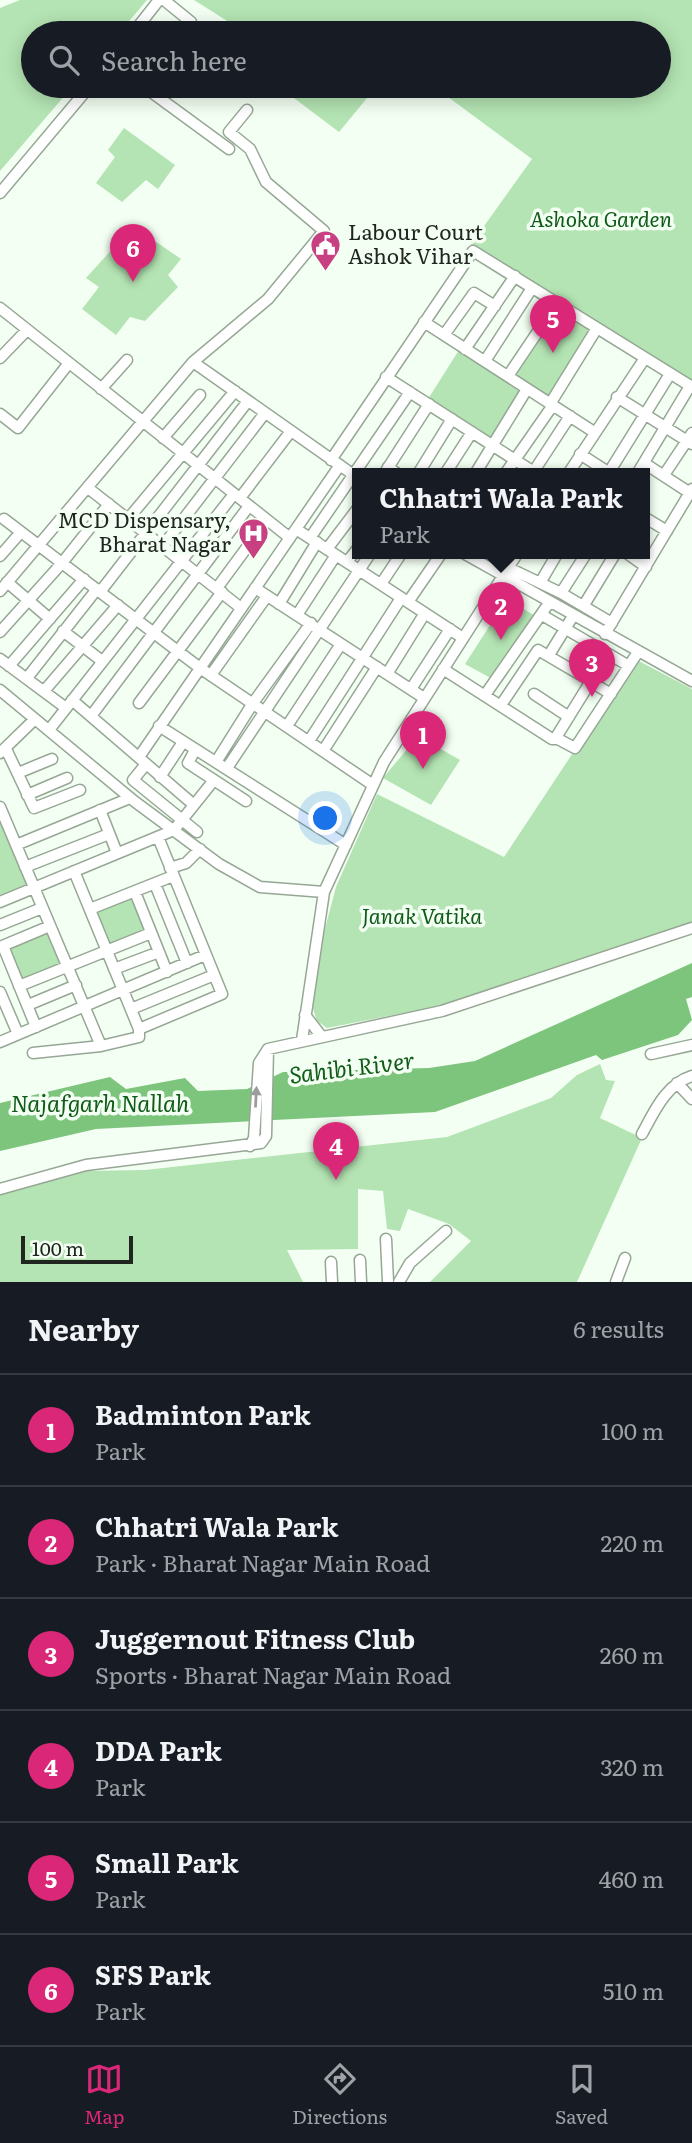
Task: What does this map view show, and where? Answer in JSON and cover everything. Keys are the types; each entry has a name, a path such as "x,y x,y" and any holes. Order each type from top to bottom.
{"street":[{"path":"144,21 162,0 190,21"},
{"path":"0,193 80,98"},
{"path":"159,98 229,149"},
{"path":"50,619 28,600 4,586 193,362 268,299 324,231 266,182 250,149 229,132 247,110"},
{"path":"197,832 133,780 159,726 296,529 386,377 472,251 691,387 641,468"},
{"path":"465,349 515,276"},
{"path":"485,361 532,288"},
{"path":"444,335 474,293 495,306"},
{"path":"508,376 557,303"},
{"path":"0,308 290,538"},
{"path":"424,322 594,432"},
{"path":"510,468 597,328"},
{"path":"0,358 27,330"},
{"path":"572,468 645,358"},
{"path":"101,388 127,360"},
{"path":"193,362 352,474"},
{"path":"0,414 18,428 69,363"},
{"path":"612,468 670,374"},
{"path":"386,377 527,468"},
{"path":"479,468 527,389"},
{"path":"128,519 235,391"},
{"path":"362,468 410,392"},
{"path":"163,438 200,395"},
{"path":"617,397 690,439 664,475"},
{"path":"27,678 248,401"},
{"path":"387,468 429,404"},
{"path":"162,547 265,413"},
{"path":"537,468 569,416"},
{"path":"422,468 452,419"},
{"path":"49,730 180,560 291,431"},
{"path":"449,468 472,432"},
{"path":"580,454 601,468"},
{"path":"605,634 691,491 644,463"},
{"path":"279,604 314,540 352,483"},
{"path":"88,488 242,608"},
{"path":"0,632 62,563 108,504"},
{"path":"91,716 249,506"},
{"path":"297,614 352,518"},
{"path":"4,519 200,668 373,785"},
{"path":"139,703 267,520"},
{"path":"650,520 667,531"},
{"path":"296,529 463,638"},
{"path":"0,556 21,532"},
{"path":"347,562 352,556"},
{"path":"216,762 253,703 367,559"},
{"path":"380,584 398,559"},
{"path":"309,741 362,658 437,559"},
{"path":"479,559 505,572 549,603 692,681"},
{"path":"302,1040 324,892 373,785 514,559"},
{"path":"540,583 554,559"},
{"path":"561,593 583,559"},
{"path":"584,605 612,559"},
{"path":"635,559 646,567"},
{"path":"505,572 561,593 612,623"},
{"path":"9,666 84,579"},
{"path":"255,588 425,698"},
{"path":"211,675 267,596"},
{"path":"485,695 549,603"},
{"path":"44,691 118,605"},
{"path":"387,674 425,613"},
{"path":"542,615 629,666"},
{"path":"549,655 573,616"},
{"path":"227,768 265,712 315,626"},
{"path":"411,689 450,629"},
{"path":"64,631 102,661"},
{"path":"523,641 611,694"},
{"path":"287,726 341,644"},
{"path":"500,705 536,650"},
{"path":"443,669 552,739 556,738 575,748 638,652"},
{"path":"0,659 44,691 91,716 194,805"},
{"path":"323,751 377,667"},
{"path":"556,738 591,682"},
{"path":"0,690 130,798 200,849 260,887 324,892"},
{"path":"534,694 569,718"},
{"path":"35,719 3,751 18,773 27,795 36,808 80,790"},
{"path":"159,726 346,845"},
{"path":"160,777 183,742"},
{"path":"195,750 188,763 246,801"},
{"path":"18,773 52,759"},
{"path":"27,795 66,778"},
{"path":"0,902 174,830 214,780"},
{"path":"16,845 130,798"},
{"path":"0,807 101,1046"},
{"path":"100,810 117,853"},
{"path":"25,867 109,834"},
{"path":"139,1029 222,995 158,836"},
{"path":"90,909 155,884 186,863 200,849"},
{"path":"33,1053 101,1046 139,1037 139,1029 74,871"},
{"path":"155,884 187,963"},
{"path":"135,892 167,972"},
{"path":"0,925 42,908"},
{"path":"36,1027 1,947 50,926"},
{"path":"266,1055 302,1040 453,1007 692,928"},
{"path":"19,986 151,933"},
{"path":"114,969 159,952"},
{"path":"0,1042 205,955"},
{"path":"131,1009 214,975"},
{"path":"27,1005 76,985"},
{"path":"0,992 18,1034"},
{"path":"305,1015 322,1037"},
{"path":"651,1054 692,1045"},
{"path":"0,1189 113,1160 261,1143 265,1136 266,1055"},
{"path":"252,1142 266,1055"},
{"path":"642,1134 662,1099 677,1083 692,1076"},
{"path":"677,1083 692,1099"},
{"path":"399,1282 410,1264 446,1231"},
{"path":"386,1239 388,1282"},
{"path":"616,1282 625,1258"},
{"path":"360,1260 361,1282"},
{"path":"331,1262 332,1282"}],"green space":[{"path":"20,0 147,0 129,21 21,21 21,98 63,98 0,171 0,8"},
{"name":"Ashoka Garden","path":"194,0 692,0 692,382 469,247 532,159 449,98 671,98 671,21 227,21"},
{"path":"294,98 367,98 339,132"},
{"path":"124,128 175,165 158,189 146,180 122,202 96,183 115,157 108,150"},
{"path":"133,226 181,259 168,275 178,287 145,321 130,317 116,335 82,309 99,287 86,278"},
{"path":"559,309 593,330 548,398 513,376"},
{"path":"459,350 522,390 490,439 428,399"},
{"path":"507,599 537,617 496,681 465,664"},
{"name":"Janak Vatika","path":"635,659 692,689 692,922 444,1005 327,1028 317,1021 308,993 336,887 377,794 504,857"},
{"path":"418,736 460,760 431,805 383,778"},
{"path":"0,822 28,886 0,898"},
{"path":"133,894 149,930 108,948 92,912"},
{"path":"48,929 64,966 22,983 7,947"},
{"path":"600,1064 606,1080 615,1081 600,1118 642,1138 577,1282 430,1282 471,1241 449,1224 408,1209 400,1231 387,1229 383,1191 358,1189 358,1249 287,1250 303,1282 0,1282 0,1194 80,1171 145,1170 447,1137 551,1098 577,1075"}],"water":[{"name":"Najafgarh Nallah","path":"692,963 692,997 686,999 692,1020 678,1035 602,1060 596,1055 435,1112 96,1129 0,1151 0,1103 110,1077 126,1089 185,1078 198,1091 247,1089 283,1072 429,1068 475,1061"}],"place":[{"name":"Labour Court Ashok Vihar","path":"325,272"},
{"name":"SFS Park","path":"133,282"},
{"name":"Small Park","path":"553,353"},
{"name":"MCD Dispensary, Bharat Nagar","path":"254,560"},
{"name":"Chhatri Wala Park","path":"501,640"},
{"name":"Juggernout Fitness Club","path":"592,697"},
{"name":"Badminton Park","path":"423,769"},
{"name":"DDA Park","path":"336,1180"}],"water label":[{"name":"Sahibi River","path":"352,1068"}]}
